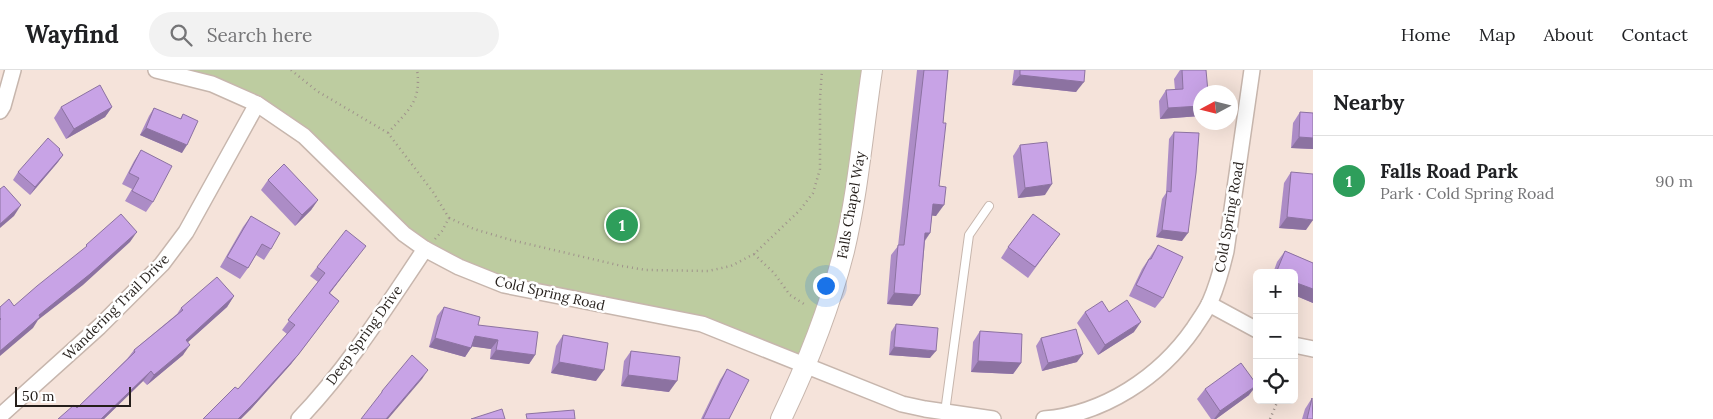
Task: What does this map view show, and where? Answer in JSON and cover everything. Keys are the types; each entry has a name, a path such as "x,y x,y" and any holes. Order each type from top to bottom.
{"street":[{"path":"0,112 13,70"},
{"name":"Cold Spring Road","path":"156,70 212,84 257,104 304,136 404,234 425,249 459,267 504,285 702,324 902,404 993,419"},
{"name":"Falls Chapel Way","path":"781,419 806,365 825,314 844,251 872,70"},
{"name":"Cold Spring Road","path":"1044,419 1072,417 1120,395 1151,374 1184,342 1210,304 1226,251 1252,70"},
{"name":"Wandering Trail Drive","path":"0,416 99,327 162,264 186,232 257,104"},
{"name":"Deep Spring Drive","path":"299,419 368,334 425,249"},
{"path":"1210,304 1253,328"},
{"path":"1298,346 1313,349"}],"lane":[{"path":"945,412 969,235 989,206"}],"path":[{"path":"291,70 317,91 388,133 433,192 449,218 474,229 512,240 622,266 646,270 708,271 731,266 754,254 800,210 813,192 820,169 822,70"},
{"path":"388,133 412,105 417,96 419,87 417,70"},
{"path":"425,249 442,232 449,218"},
{"path":"754,254 774,273 790,295 804,304"},
{"path":"1270,419 1276,404"}],"green space":[{"path":"156,70 872,70 860,155 806,365 702,324 504,285 425,249 304,136 257,104"}],"building":[{"path":"924,70 948,70 943,123 946,123 939,186 946,187 944,205 933,204 930,233 925,233 920,295 894,293 898,245 904,245"},
{"path":"1020,70 1085,70 1084,82 1020,75"},
{"path":"1182,70 1206,70 1207,85 1193,85 1193,106 1168,108 1166,90 1183,89"},
{"path":"100,85 112,107 74,129 61,107"},
{"path":"154,108 181,119 183,114 198,121 187,145 146,128"},
{"path":"1300,112 1313,113 1313,138 1299,137"},
{"path":"1174,132 1199,133 1188,233 1162,230 1167,191 1171,192"},
{"path":"48,138 60,149 63,155 35,187 18,172"},
{"path":"1047,142 1052,184 1025,188 1020,145"},
{"path":"141,150 172,166 153,202 132,191 139,178 129,173"},
{"path":"284,164 318,200 302,215 268,180"},
{"path":"1291,172 1313,174 1313,220 1287,217"},
{"path":"4,186 21,205 0,224 0,189"},
{"path":"121,214 137,232 90,274 39,315 40,317 0,351 0,307 9,299 14,306 87,246"},
{"path":"1033,214 1060,234 1035,267 1008,247"},
{"path":"251,216 280,233 271,249 262,244 248,268 227,257"},
{"path":"346,230 366,246 329,293 339,301 298,355 238,419 203,419 235,387 238,389 295,325 288,320 325,273 317,267"},
{"path":"1158,245 1183,257 1163,298 1136,285"},
{"path":"1285,251 1313,263 1313,289 1298,283 1298,269 1278,269"},
{"path":"217,277 234,296 186,340 190,345 154,375 151,371 101,419 58,419 74,405 77,408 135,352 134,350 183,310 181,308"},
{"path":"1127,300 1141,322 1105,345 1085,312 1102,301 1109,312"},
{"path":"444,307 480,317 478,325 538,332 535,355 496,350 498,340 475,336 471,348 435,338"},
{"path":"896,324 938,328 936,351 894,347"},
{"path":"1076,329 1083,354 1048,363 1041,338"},
{"path":"980,331 1022,334 1021,363 978,361"},
{"path":"563,335 608,343 604,370 559,362"},
{"path":"631,351 680,357 677,381 628,375"},
{"path":"412,355 428,370 386,419 361,419 382,391"},
{"path":"1241,363 1253,380 1253,388 1220,411 1205,389"},
{"path":"727,369 749,380 729,419 703,419"},
{"path":"1312,398 1313,419 1307,419"},
{"path":"502,409 505,419 471,419"},
{"path":"574,410 575,419 527,419 526,414"}],"place":[{"name":"Falls Road Park","path":"622,225"}]}
